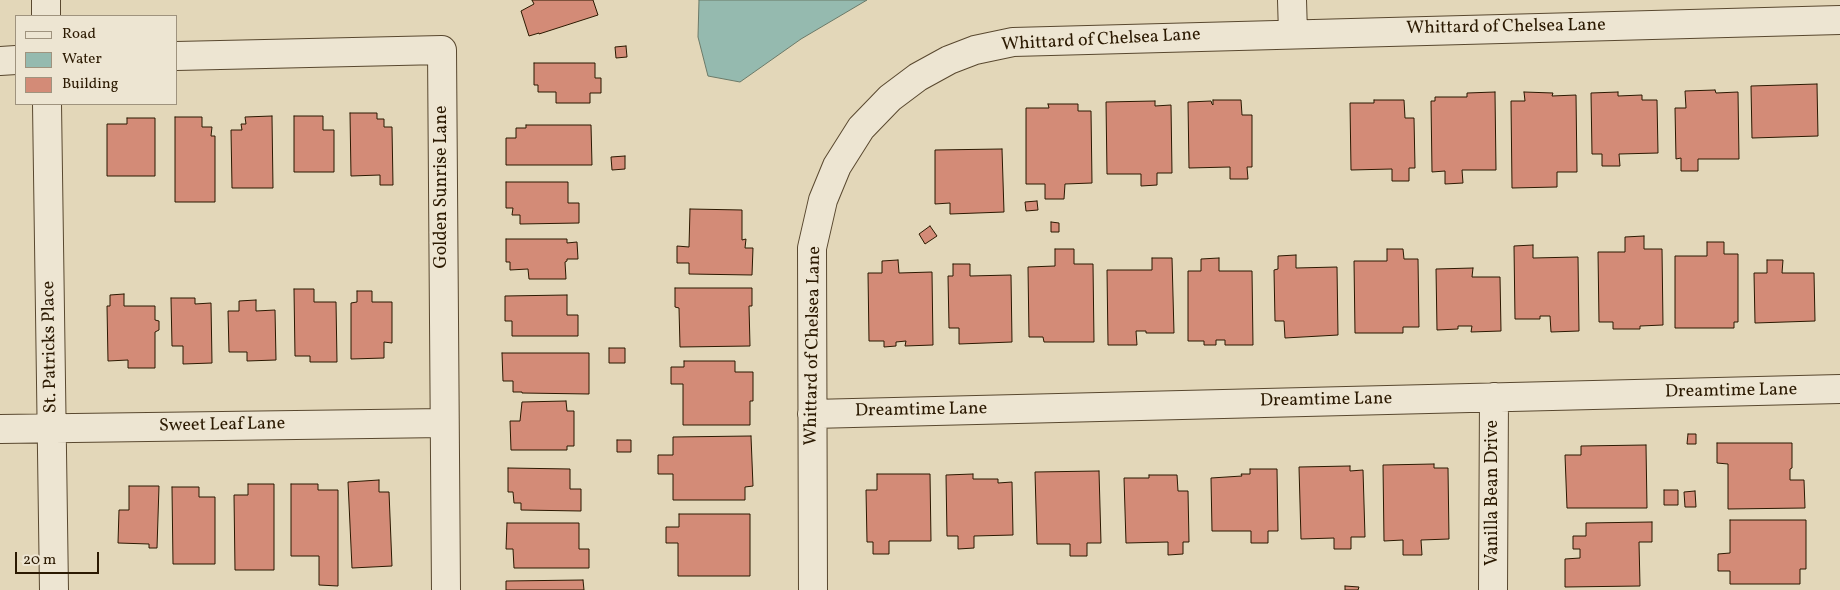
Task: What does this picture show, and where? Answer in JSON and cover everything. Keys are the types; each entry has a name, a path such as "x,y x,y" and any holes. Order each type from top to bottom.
{"street":[{"path":"46,0 46,15"},
{"path":"1292,0 1293,33"},
{"name":"Whittard of Chelsea Lane","path":"812,590 812,248 823,200 837,166 861,128 890,98 918,77 949,60 975,50 1013,42 1293,33 1840,20"},
{"name":"Golden Sunrise Lane","path":"178,56 442,50 446,590"},
{"path":"0,61 15,60"},
{"name":"St. Patricks Place","path":"47,105 54,590"},
{"name":"Dreamtime Lane","path":"812,414 1840,389"},
{"name":"Vanilla Bean Drive","path":"1493,590 1494,397"},
{"name":"Sweet Leaf Lane","path":"0,429 444,423"}],"water":[{"path":"699,0 867,0 801,39 740,82 708,76 698,37"}],"building":[{"path":"532,0 593,0 598,15 529,36 521,11 534,4"},
{"path":"626,46 627,57 616,58 615,47"},
{"path":"534,63 595,63 595,78 601,78 601,93 590,93 590,103 556,103 556,92 538,92 538,85 534,85"},
{"path":"1817,84 1818,136 1752,138 1751,86"},
{"path":"1715,90 1716,93 1738,92 1739,159 1698,159 1698,171 1681,171 1681,158 1676,159 1675,108 1686,108 1685,91"},
{"path":"1495,92 1496,170 1462,170 1463,183 1445,184 1445,171 1432,172 1431,101 1435,101 1435,97 1467,97 1467,93"},
{"path":"1524,92 1553,93 1552,96 1576,95 1577,172 1557,172 1557,187 1512,188 1511,101 1525,101"},
{"path":"1618,92 1618,96 1642,95 1642,100 1657,100 1658,153 1619,154 1620,166 1602,166 1602,154 1592,154 1591,93"},
{"path":"1213,100 1241,100 1242,115 1252,115 1252,167 1247,167 1248,179 1230,179 1230,167 1189,168 1188,102 1211,101 1213,105"},
{"path":"1374,100 1404,100 1405,118 1414,118 1415,168 1409,168 1409,181 1392,181 1392,169 1351,170 1350,103 1374,103"},
{"path":"1155,101 1155,106 1171,105 1172,173 1157,173 1157,185 1141,186 1141,174 1107,174 1106,102"},
{"path":"1048,104 1078,104 1078,111 1091,111 1092,183 1065,184 1064,199 1045,199 1045,184 1026,184 1026,108 1049,108"},
{"path":"350,113 377,113 377,119 384,119 384,127 392,127 393,185 380,185 380,175 351,176"},
{"path":"272,116 273,188 232,188 231,130 242,130 241,124 246,124 245,117"},
{"path":"294,116 323,116 323,130 334,130 334,172 294,172"},
{"path":"175,117 202,117 202,127 212,127 211,136 215,136 215,202 175,202"},
{"path":"127,118 155,118 155,176 107,176 107,124 127,124"},
{"path":"526,125 591,125 592,165 506,165 506,138 516,138 516,128 526,128"},
{"path":"1002,149 1004,212 950,214 950,203 935,204 935,150"},
{"path":"625,156 625,169 612,170 611,157"},
{"path":"506,182 568,182 568,203 579,203 579,223 520,224 520,215 512,215 513,208 506,208"},
{"path":"1037,201 1038,210 1026,211 1025,202"},
{"path":"690,209 742,210 742,240 746,239 745,248 753,248 752,275 689,274 689,263 677,263 677,246 689,247"},
{"path":"1051,222 1059,223 1059,232 1051,232"},
{"path":"930,226 937,236 925,244 919,234"},
{"path":"1644,236 1644,249 1662,249 1663,325 1640,326 1640,329 1613,329 1613,322 1599,322 1598,252 1625,252 1625,237"},
{"path":"506,239 567,239 567,243 577,242 578,259 567,259 565,262 566,279 529,279 528,269 510,270 510,262 506,262"},
{"path":"1707,242 1724,242 1724,254 1738,254 1738,322 1734,322 1734,328 1675,328 1675,256 1707,256"},
{"path":"1533,245 1533,258 1578,257 1579,331 1551,332 1550,316 1540,316 1540,319 1515,319 1514,246"},
{"path":"1055,249 1074,249 1074,264 1093,264 1094,342 1044,342 1043,337 1029,337 1028,267 1055,266"},
{"path":"1387,249 1403,249 1404,259 1418,259 1419,327 1403,327 1403,333 1355,333 1354,261 1387,261"},
{"path":"1296,255 1296,268 1337,267 1338,335 1285,338 1284,321 1275,321 1274,270 1278,269 1278,256"},
{"path":"1152,258 1172,258 1174,333 1136,331 1137,345 1108,345 1107,270 1152,270"},
{"path":"1219,258 1219,271 1252,271 1253,345 1225,345 1225,340 1216,340 1216,345 1204,345 1204,341 1188,341 1188,271 1201,271 1201,259"},
{"path":"898,260 899,273 932,272 933,345 905,346 906,341 896,342 896,346 884,347 884,341 869,341 868,273 882,273 882,261"},
{"path":"1767,260 1783,260 1782,273 1814,273 1815,321 1755,323 1754,273 1767,273"},
{"path":"953,264 970,264 970,276 1011,275 1012,342 959,344 959,328 949,328 948,276 953,276"},
{"path":"1473,268 1472,277 1500,277 1501,331 1471,332 1472,326 1458,326 1458,329 1437,330 1436,269"},
{"path":"675,288 752,288 752,306 749,306 750,346 680,347 679,308 675,307"},
{"path":"294,289 314,289 314,302 336,302 337,362 310,362 310,356 295,356"},
{"path":"357,291 372,291 372,302 392,302 392,343 384,342 384,358 351,359 351,303 357,302"},
{"path":"124,294 124,306 155,306 155,320 159,321 159,330 155,332 155,368 128,368 128,360 108,361 107,306 110,306 110,295"},
{"path":"567,295 567,315 578,315 578,336 512,336 512,321 505,321 505,296"},
{"path":"171,298 195,298 195,304 211,303 212,363 183,364 183,346 172,346"},
{"path":"256,300 256,311 275,310 276,360 247,361 247,352 229,352 228,311 239,311 239,301"},
{"path":"609,348 625,348 625,363 609,363"},
{"path":"502,353 589,353 589,394 513,392 513,381 503,381"},
{"path":"684,361 735,361 735,372 753,372 753,401 750,401 750,425 683,425 683,384 671,384 671,367 684,367"},
{"path":"566,401 567,411 574,411 574,446 567,446 567,450 511,450 510,421 520,421 522,402"},
{"path":"1688,434 1696,434 1696,444 1687,444"},
{"path":"751,436 753,486 745,487 745,500 673,500 673,474 658,474 658,455 673,455 673,437"},
{"path":"617,440 631,440 631,452 617,452"},
{"path":"1717,443 1792,443 1790,480 1804,480 1805,508 1728,509 1728,464 1717,463"},
{"path":"1646,445 1647,508 1567,508 1565,455 1581,455 1581,446"},
{"path":"1434,464 1434,468 1448,468 1449,539 1421,540 1422,555 1403,555 1403,540 1384,541 1383,465"},
{"path":"1350,466 1350,471 1363,470 1365,537 1351,537 1351,549 1334,549 1334,538 1301,539 1299,467"},
{"path":"508,468 570,469 570,489 581,489 581,511 521,510 521,503 514,503 513,492 508,492"},
{"path":"1250,469 1277,469 1278,531 1268,531 1268,543 1251,543 1251,531 1212,531 1211,478 1242,476 1241,474 1250,474"},
{"path":"1099,471 1101,543 1087,543 1087,556 1070,556 1070,544 1037,544 1035,472"},
{"path":"877,474 930,474 931,541 889,541 889,554 873,554 873,542 867,542 866,490 877,490"},
{"path":"973,474 973,479 998,479 998,483 1012,482 1013,535 974,536 974,548 958,549 958,536 947,536 946,475"},
{"path":"1149,475 1177,475 1178,491 1188,491 1189,542 1183,542 1183,554 1168,555 1168,542 1126,543 1124,478 1149,478"},
{"path":"379,480 379,492 389,492 392,566 352,568 348,482"},
{"path":"248,484 274,484 274,570 235,570 234,495 248,495"},
{"path":"291,484 318,484 318,490 338,490 338,586 319,585 319,556 291,556"},
{"path":"129,486 159,486 157,548 149,548 149,544 118,543 119,510 129,510"},
{"path":"172,487 199,487 199,497 215,497 215,564 173,564"},
{"path":"1664,490 1678,490 1678,505 1664,505"},
{"path":"1695,491 1696,507 1685,507 1684,492"},
{"path":"679,514 750,514 750,576 678,576 678,543 666,543 666,527 679,527"},
{"path":"1730,520 1806,520 1806,569 1800,569 1800,584 1730,584 1730,571 1718,571 1718,554 1730,553"},
{"path":"1652,522 1652,542 1639,542 1640,586 1565,587 1565,559 1580,558 1580,549 1573,549 1573,536 1586,536 1586,523"},
{"path":"507,523 579,523 579,549 589,549 589,568 514,568 513,549 506,549"},
{"path":"583,580 584,590 506,590 506,581"},
{"path":"1345,586 1359,587 1358,590 1345,590"}]}
